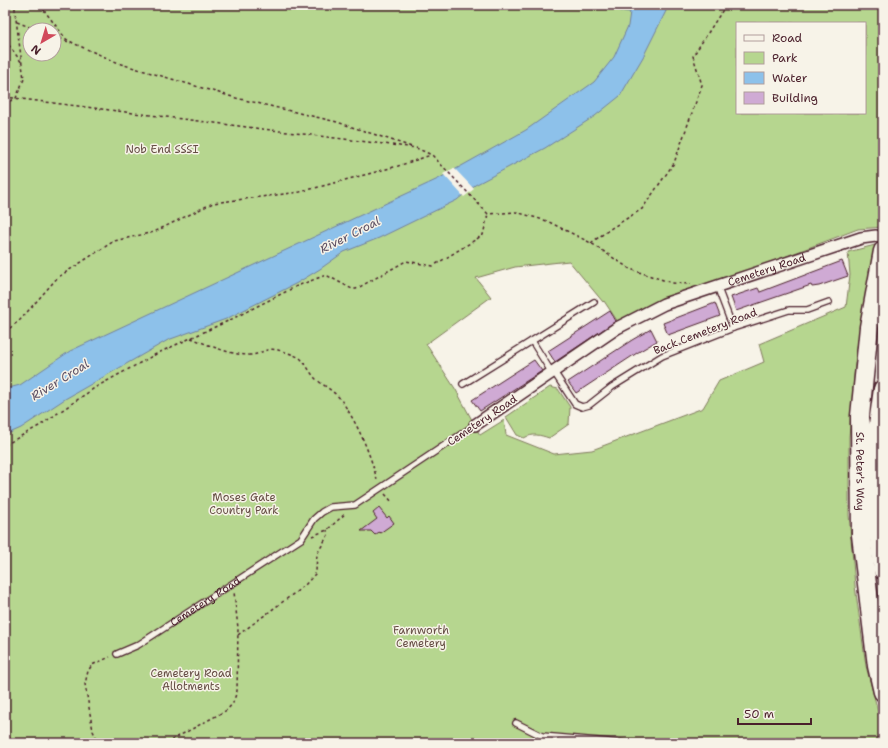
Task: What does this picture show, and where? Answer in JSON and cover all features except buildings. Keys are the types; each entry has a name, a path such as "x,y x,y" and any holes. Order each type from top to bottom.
{"highway":[{"name":"St. Peter's Way","path":"879,250 860,416 861,536 877,666 883,692"},
{"name":"St. Peter's Way","path":"883,389 878,425 878,531 883,570"}],"street":[{"name":"Cemetery Road","path":"475,425 617,328 664,304 861,238 879,250"}],"lane":[{"path":"717,285 733,328"},
{"path":"463,384 594,302"},
{"name":"Back Cemetery Road","path":"553,373 575,404 582,407 589,405 612,387 662,356 733,328 790,310 807,310 829,302"},
{"path":"532,342 553,373"},
{"name":"Cemetery Road","path":"117,654 138,645 301,539 314,519 322,512 330,507 355,505 475,425"},
{"path":"516,723 542,736 622,743"}],"path":[{"path":"5,104 16,98 24,79 15,5"},
{"path":"40,5 66,39 74,44"},
{"path":"591,243 642,209 674,163 702,85 693,56 726,5"},
{"path":"16,22 22,24"},
{"path":"62,39 121,64 236,98 336,122 416,148 432,155 488,214"},
{"path":"5,40 22,63"},
{"path":"5,97 416,148"},
{"path":"5,332 20,320 57,278 114,241 154,232 214,203 300,192 398,166 432,155"},
{"path":"488,214 516,212 547,221 591,243 630,269 672,283 693,284"},
{"path":"5,445 39,426 96,387 158,353 297,286 326,274 352,289 356,289 406,260 433,266 483,235 488,214"},
{"path":"191,338 240,354 251,355 269,349 286,352 300,358 315,378 330,389 341,400 371,457 380,488 393,503"},
{"path":"301,539 327,530 338,522 355,505"},
{"path":"238,635 304,586 315,574 317,554 328,535 327,530"},
{"path":"166,743 227,710 232,703 237,691 238,635 233,584"},
{"path":"101,743 93,731 85,684 88,671 92,666 117,654"}],"green space":[{"name":"Moses Gate Country Park","path":"5,5 602,5 610,8 650,5 883,5 883,227 858,229 618,322 604,301 603,302 569,261 515,267 476,278 491,297 426,344 456,390 480,435 504,420 506,435 554,454 592,450 703,408 719,381 764,362 759,344 846,307 850,275 848,252 875,245 856,353 849,437 849,515 855,586 866,666 883,730 883,743 5,743"},
{"path":"550,387 558,389 570,407 569,424 549,438 530,435 524,438 517,435 506,417"}],"water":[{"name":"River Croal","path":"602,5 665,5 666,11 643,57 620,96 595,116 545,148 475,185 457,200 379,238 344,252 297,283 226,319 168,340 65,399 21,428 5,435 5,389 20,385 70,351 438,179 526,130 594,82 614,57 628,26 630,12 620,11"}],"pier":[{"path":"454,168 474,189 464,197 443,174"}],"park label":[{"name":"Nob End SSSI","path":"162,149"},
{"name":"Farnworth Cemetery","path":"421,636"},
{"name":"Cemetery Road Allotments","path":"191,679"}]}
